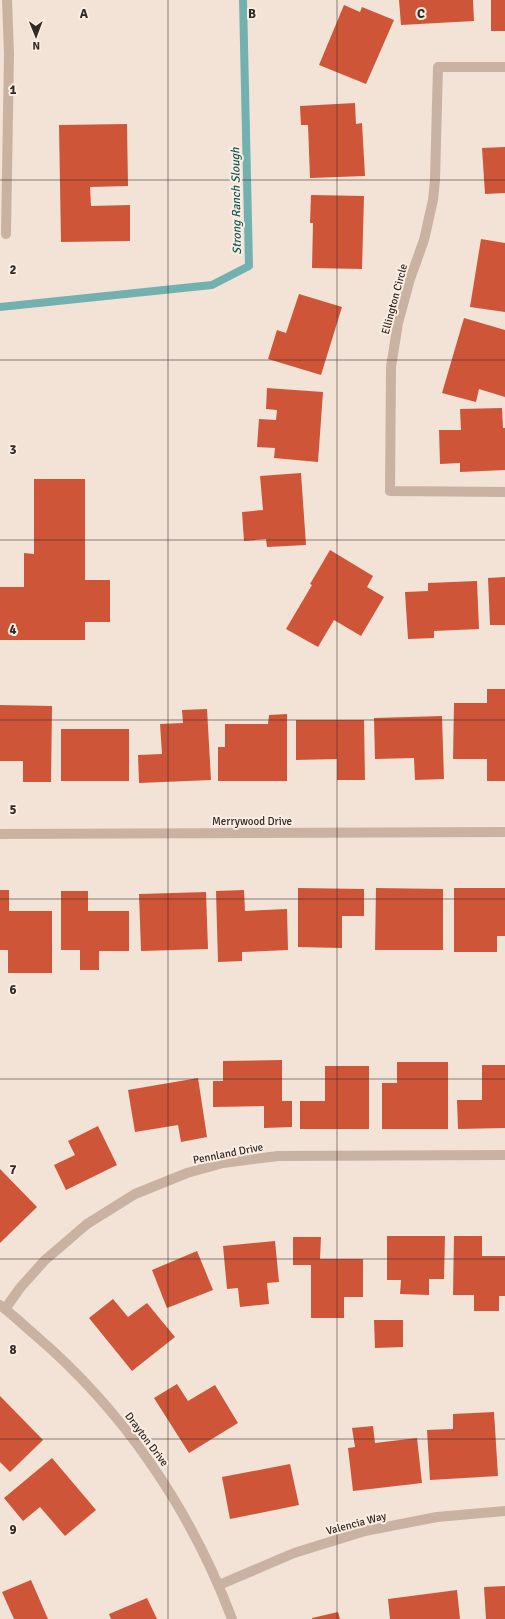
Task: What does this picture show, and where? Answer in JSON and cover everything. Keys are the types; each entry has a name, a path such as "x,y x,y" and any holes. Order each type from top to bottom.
{"street":[{"path":"6,234 9,54 8,0"},
{"name":"Ellington Circle","path":"505,67 438,67 435,180 433,200 424,240 410,279 398,323 391,367 390,491 505,492"},
{"name":"Merrywood Drive","path":"0,834 505,832"},
{"name":"Pennland Drive","path":"2,1307 44,1260 87,1224 135,1194 187,1173 223,1163 278,1156 505,1155"},
{"name":"Drayton Drive","path":"2,1307 62,1359 113,1414 162,1480 185,1516 219,1585 232,1619"},
{"name":"Valencia Way","path":"219,1585 294,1553 365,1531 437,1517 505,1511"}],"building":[{"path":"399,0 473,0 474,21 401,25"},
{"path":"491,0 505,0 505,31 491,31"},
{"path":"344,5 360,12 362,7 394,20 366,84 319,65"},
{"path":"355,103 356,124 362,123 365,176 310,178 308,125 301,125 300,106"},
{"path":"127,124 128,186 90,187 91,206 130,205 130,241 61,242 59,125"},
{"path":"505,147 505,193 485,194 482,148"},
{"path":"311,195 364,196 362,269 312,268 313,223 310,223"},
{"path":"481,239 505,243 505,312 470,307"},
{"path":"299,294 342,307 321,375 268,359 277,330 286,333"},
{"path":"464,318 505,330 505,397 479,389 476,402 442,393"},
{"path":"267,388 323,392 318,462 274,458 275,448 257,447 259,419 276,420 277,410 266,409"},
{"path":"502,408 503,428 505,428 505,470 460,472 460,463 440,464 439,430 461,430 460,409"},
{"path":"301,473 306,545 267,547 266,539 244,541 242,512 263,510 260,476"},
{"path":"34,479 85,479 85,580 110,580 110,622 85,622 85,640 0,640 0,587 24,587 24,553 34,554"},
{"path":"330,550 373,576 367,587 384,597 361,636 334,620 318,647 286,629 312,585 310,584"},
{"path":"505,577 505,625 490,625 488,578"},
{"path":"477,581 479,629 434,631 434,638 408,639 405,592 428,591 428,583"},
{"path":"487,689 505,689 505,781 487,781 487,759 453,759 454,703 487,703"},
{"path":"0,705 52,706 51,782 23,782 23,761 0,761"},
{"path":"207,709 211,780 139,783 138,755 162,754 160,724 183,723 182,710"},
{"path":"287,714 287,781 218,781 218,747 225,747 225,724 268,724 269,715"},
{"path":"442,716 444,779 415,780 414,758 375,759 374,718"},
{"path":"296,720 364,720 365,780 337,780 337,759 296,760"},
{"path":"61,729 129,729 129,781 61,781"},
{"path":"298,888 364,889 364,916 342,916 342,948 298,947"},
{"path":"376,888 443,889 443,950 375,950"},
{"path":"454,888 505,888 505,936 497,936 497,952 454,952"},
{"path":"0,890 9,890 9,911 52,911 52,973 8,973 8,950 0,950"},
{"path":"244,890 245,911 287,909 288,950 242,952 242,961 218,962 216,891"},
{"path":"61,891 88,891 88,911 129,911 129,951 99,951 99,970 80,970 80,950 61,950"},
{"path":"206,892 208,949 141,951 139,894"},
{"path":"282,1060 282,1101 292,1101 292,1127 264,1128 264,1106 213,1107 213,1081 223,1081 223,1061"},
{"path":"397,1062 448,1062 448,1129 382,1129 382,1083 397,1083"},
{"path":"482,1065 505,1065 505,1128 458,1129 457,1100 482,1100"},
{"path":"325,1066 369,1066 369,1129 300,1129 300,1101 325,1101"},
{"path":"198,1078 207,1137 181,1142 178,1125 135,1132 128,1090"},
{"path":"98,1126 117,1165 66,1190 54,1165 75,1155 68,1141"},
{"path":"0,1169 37,1207 0,1243"},
{"path":"387,1236 445,1236 444,1279 429,1279 429,1295 400,1294 401,1280 387,1280"},
{"path":"454,1236 482,1236 482,1256 505,1256 505,1296 499,1296 499,1311 474,1311 474,1295 453,1295"},
{"path":"293,1237 321,1237 320,1259 363,1259 363,1297 344,1297 344,1318 311,1318 311,1265 293,1265"},
{"path":"275,1241 279,1282 267,1283 269,1304 240,1307 238,1288 227,1289 223,1246"},
{"path":"197,1251 213,1290 167,1308 152,1270"},
{"path":"113,1299 128,1317 147,1303 175,1337 132,1371 89,1318"},
{"path":"374,1320 403,1320 403,1347 375,1348"},
{"path":"177,1384 188,1401 215,1385 238,1423 189,1453 154,1398"},
{"path":"0,1396 43,1440 10,1472 0,1462"},
{"path":"494,1412 498,1476 430,1480 427,1430 453,1429 453,1414"},
{"path":"373,1426 375,1443 417,1438 422,1483 353,1491 348,1448 355,1447 352,1428"},
{"path":"52,1458 96,1510 65,1536 40,1507 23,1521 4,1498"},
{"path":"290,1464 299,1505 230,1519 222,1477"},
{"path":"31,1580 48,1619 14,1619 2,1592"},
{"path":"505,1586 505,1619 486,1619 484,1587"},
{"path":"457,1590 460,1619 390,1619 388,1599"},
{"path":"147,1598 157,1619 111,1619 109,1614"},
{"path":"338,1612 340,1619 312,1619 312,1618"}],"waterway":[{"name":"Strong Ranch Slough","path":"0,307 212,285 249,266 243,0"}]}
